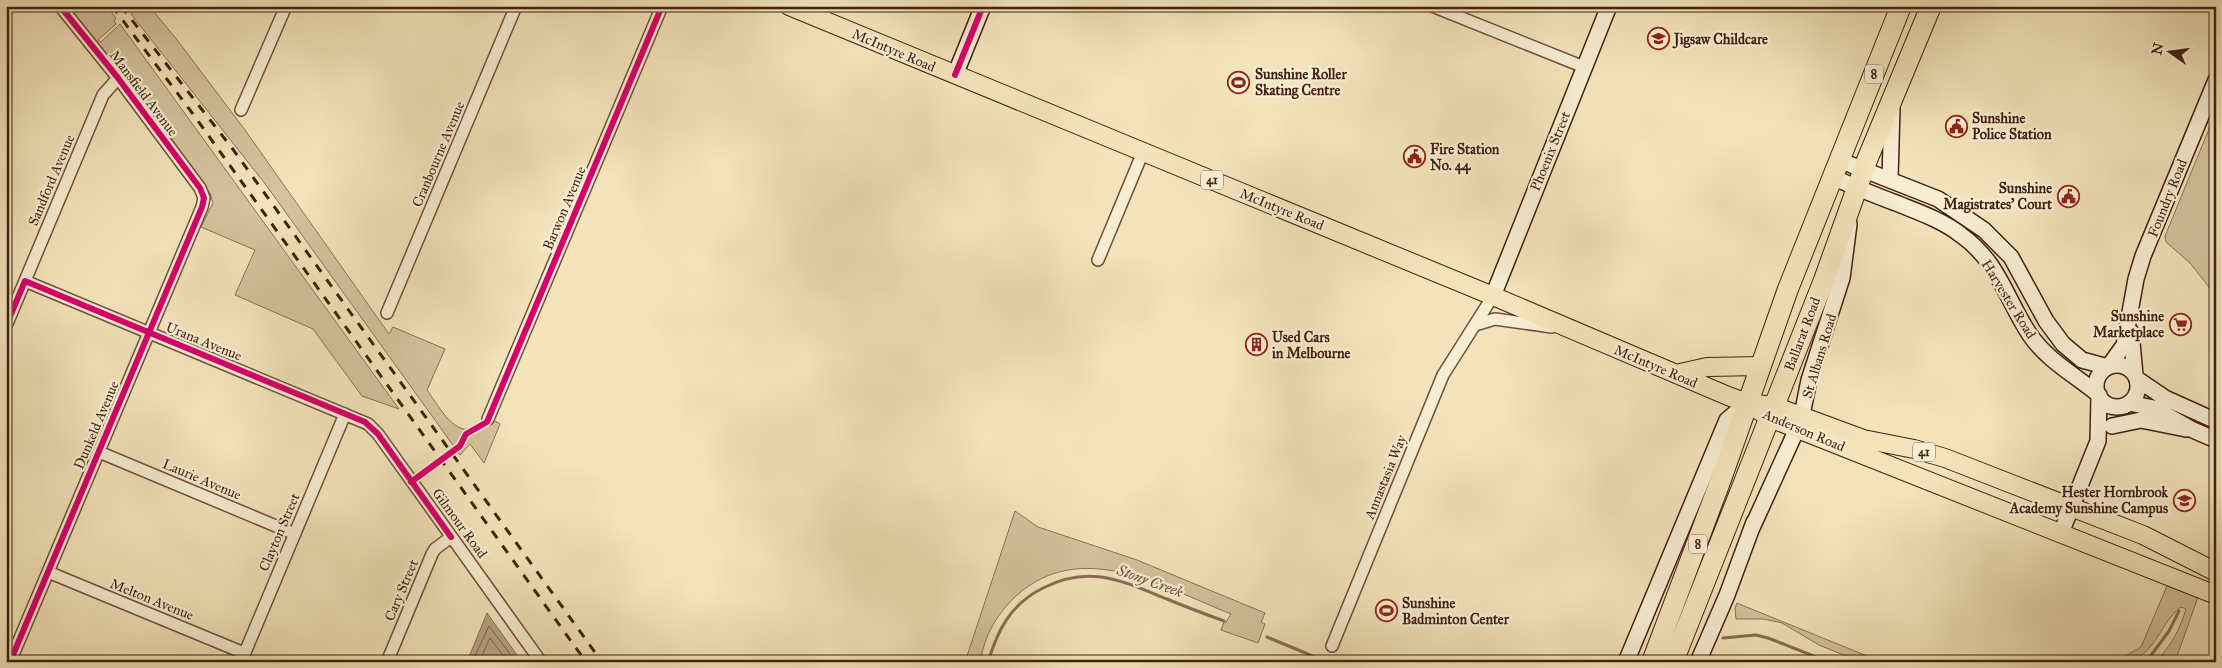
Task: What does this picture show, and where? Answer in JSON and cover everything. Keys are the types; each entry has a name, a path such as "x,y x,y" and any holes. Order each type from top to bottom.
{"highway":[{"name":"Ballarat Road","path":"1652,662 1695,550 1788,289 1902,6"},
{"name":"Ballarat Road","path":"1673,662 1730,521 1787,418 1824,280 1857,187 1931,6"}],"main road":[{"name":"McIntyre Road","path":"789,6 808,10 955,75 1493,296 1747,403"},
{"path":"1676,374 1707,367 1761,366"},
{"name":"Anderson Road","path":"1747,403 2061,533 2216,594"},
{"name":"Anderson Road","path":"1787,418 1863,439 1914,449 1946,458 2143,535 2216,572"}],"street":[{"name":"Mansfield Avenue","path":"60,6 118,78 202,191 204,198"},
{"path":"240,110 286,6"},
{"name":"Cranbourne Avenue","path":"388,313 516,6"},
{"name":"Barwon Avenue","path":"488,420 662,6"},
{"path":"955,75 983,6"},
{"path":"1432,6 1584,67"},
{"name":"Phoenix Street","path":"1493,296 1609,6"},
{"name":"Sandford Avenue","path":"6,326 103,95 118,78"},
{"name":"Foundry Road","path":"2109,366 2123,348 2136,279 2143,256 2216,80"},
{"path":"1890,179 1892,98"},
{"path":"1098,260 1143,152"},
{"name":"Harvester Road","path":"1836,169 1857,187 1919,212 1961,234 1973,244 1997,274 2022,321 2037,343 2055,362 2099,396"},
{"name":"Harvester Road","path":"1857,187 1890,179 1938,199 1984,230 2010,257 2057,337 2082,360 2109,366"},
{"name":"St Albans Road","path":"1698,662 1727,595 1751,530 1787,418 1809,380 1842,278 1857,187"},
{"name":"Dunkeld Avenue","path":"10,662 202,207 204,198"},
{"name":"Urana Avenue","path":"25,282 345,414"},
{"name":"Annastasia Way","path":"1332,646 1442,375 1493,296"},
{"name":"Foundry Road","path":"2129,318 2136,377"},
{"path":"1475,325 1495,320 1576,331"},
{"path":"2061,533 2098,441 2099,396 2096,384 2098,377 2109,366 2124,366 2165,398 2216,421"},
{"path":"2098,441 2136,394 2136,377"},
{"path":"2099,396 2103,401 2112,406 2128,404 2154,408 2192,430 2216,440"},
{"path":"1626,662 1727,420 1747,403"},
{"name":"Clayton Street","path":"242,658 345,414"},
{"name":"Gilmour Road","path":"345,414 372,427 541,662"},
{"path":"2112,426 2141,420 2192,430"},
{"name":"Laurie Avenue","path":"99,452 295,534"},
{"path":"1730,521 1751,530"},
{"name":"Cary Street","path":"387,662 432,554 435,549 451,537"},
{"name":"Melton Avenue","path":"48,572 242,658"}],"shaded area":[{"path":"66,6 106,6 116,18 114,21 116,24 98,40 101,42 120,24 399,409 362,396 313,329 235,295 255,250 201,227 213,203 210,193"},
{"path":"140,6 149,6 178,41 245,130 389,334 393,327 445,349 427,390 452,422 458,427 472,429 471,434 495,421 500,424 484,463 470,444 460,455 266,185 131,14 136,9 140,12 143,9"},
{"path":"2216,112 2216,296 2190,263 2166,242 2165,236"},
{"path":"1015,511 1038,527 1137,560 1265,613 1261,622 1265,624 1258,643 1221,630 1224,622 1226,622 1231,614 1150,581 1122,573 1095,569 1067,570 1041,579 1016,596 992,626 980,662 965,662"},
{"path":"2167,586 2198,597 2175,662 2155,662 2166,650 2178,631 2186,609 2181,607 2166,624 2148,650 2140,656 2129,660 2115,662 2141,647"},
{"path":"1737,603 1882,662 1861,662 1819,645 1782,623 1764,619 1736,619 1735,608"}],"water":[{"path":"487,613 522,662 467,662"}],"waterway":[{"name":"Stony Creek","path":"988,662 1001,628 1022,602 1043,588 1076,577 1091,576 1120,581 1224,621"},
{"name":"Stony Creek","path":"2146,662 2169,631 2179,611"},
{"name":"Stony Creek","path":"1723,638 1756,635 1829,662"},
{"name":"Stony Creek","path":"1267,637 1327,662"}],"railway":[{"path":"112,6 193,114 586,662"},
{"path":"121,6 232,148 602,662"}],"cycle path":[{"path":"10,662 202,207 204,198 200,188 118,78 60,6"},
{"path":"411,482 460,446 466,434 487,422 662,6"},
{"path":"955,75 983,6"},
{"path":"6,326 25,281 365,422 378,434 451,537"}],"place":[{"name":"Jigsaw Childcare","path":"1658,39"},
{"name":"Sunshine Roller Skating Centre","path":"1239,82"},
{"name":"Sunshine Police Station","path":"1956,126"},
{"name":"Fire Station No. 44","path":"1414,157"},
{"name":"Sunshine Magistrates' Court","path":"2068,196"},
{"name":"Sunshine Marketplace","path":"2180,324"},
{"name":"Used Cars in Melbourne","path":"1256,345"},
{"name":"Hester Hornbrook Academy Sunshine Campus","path":"2184,500"},
{"name":"Sunshine Badminton Center","path":"1386,611"}]}
